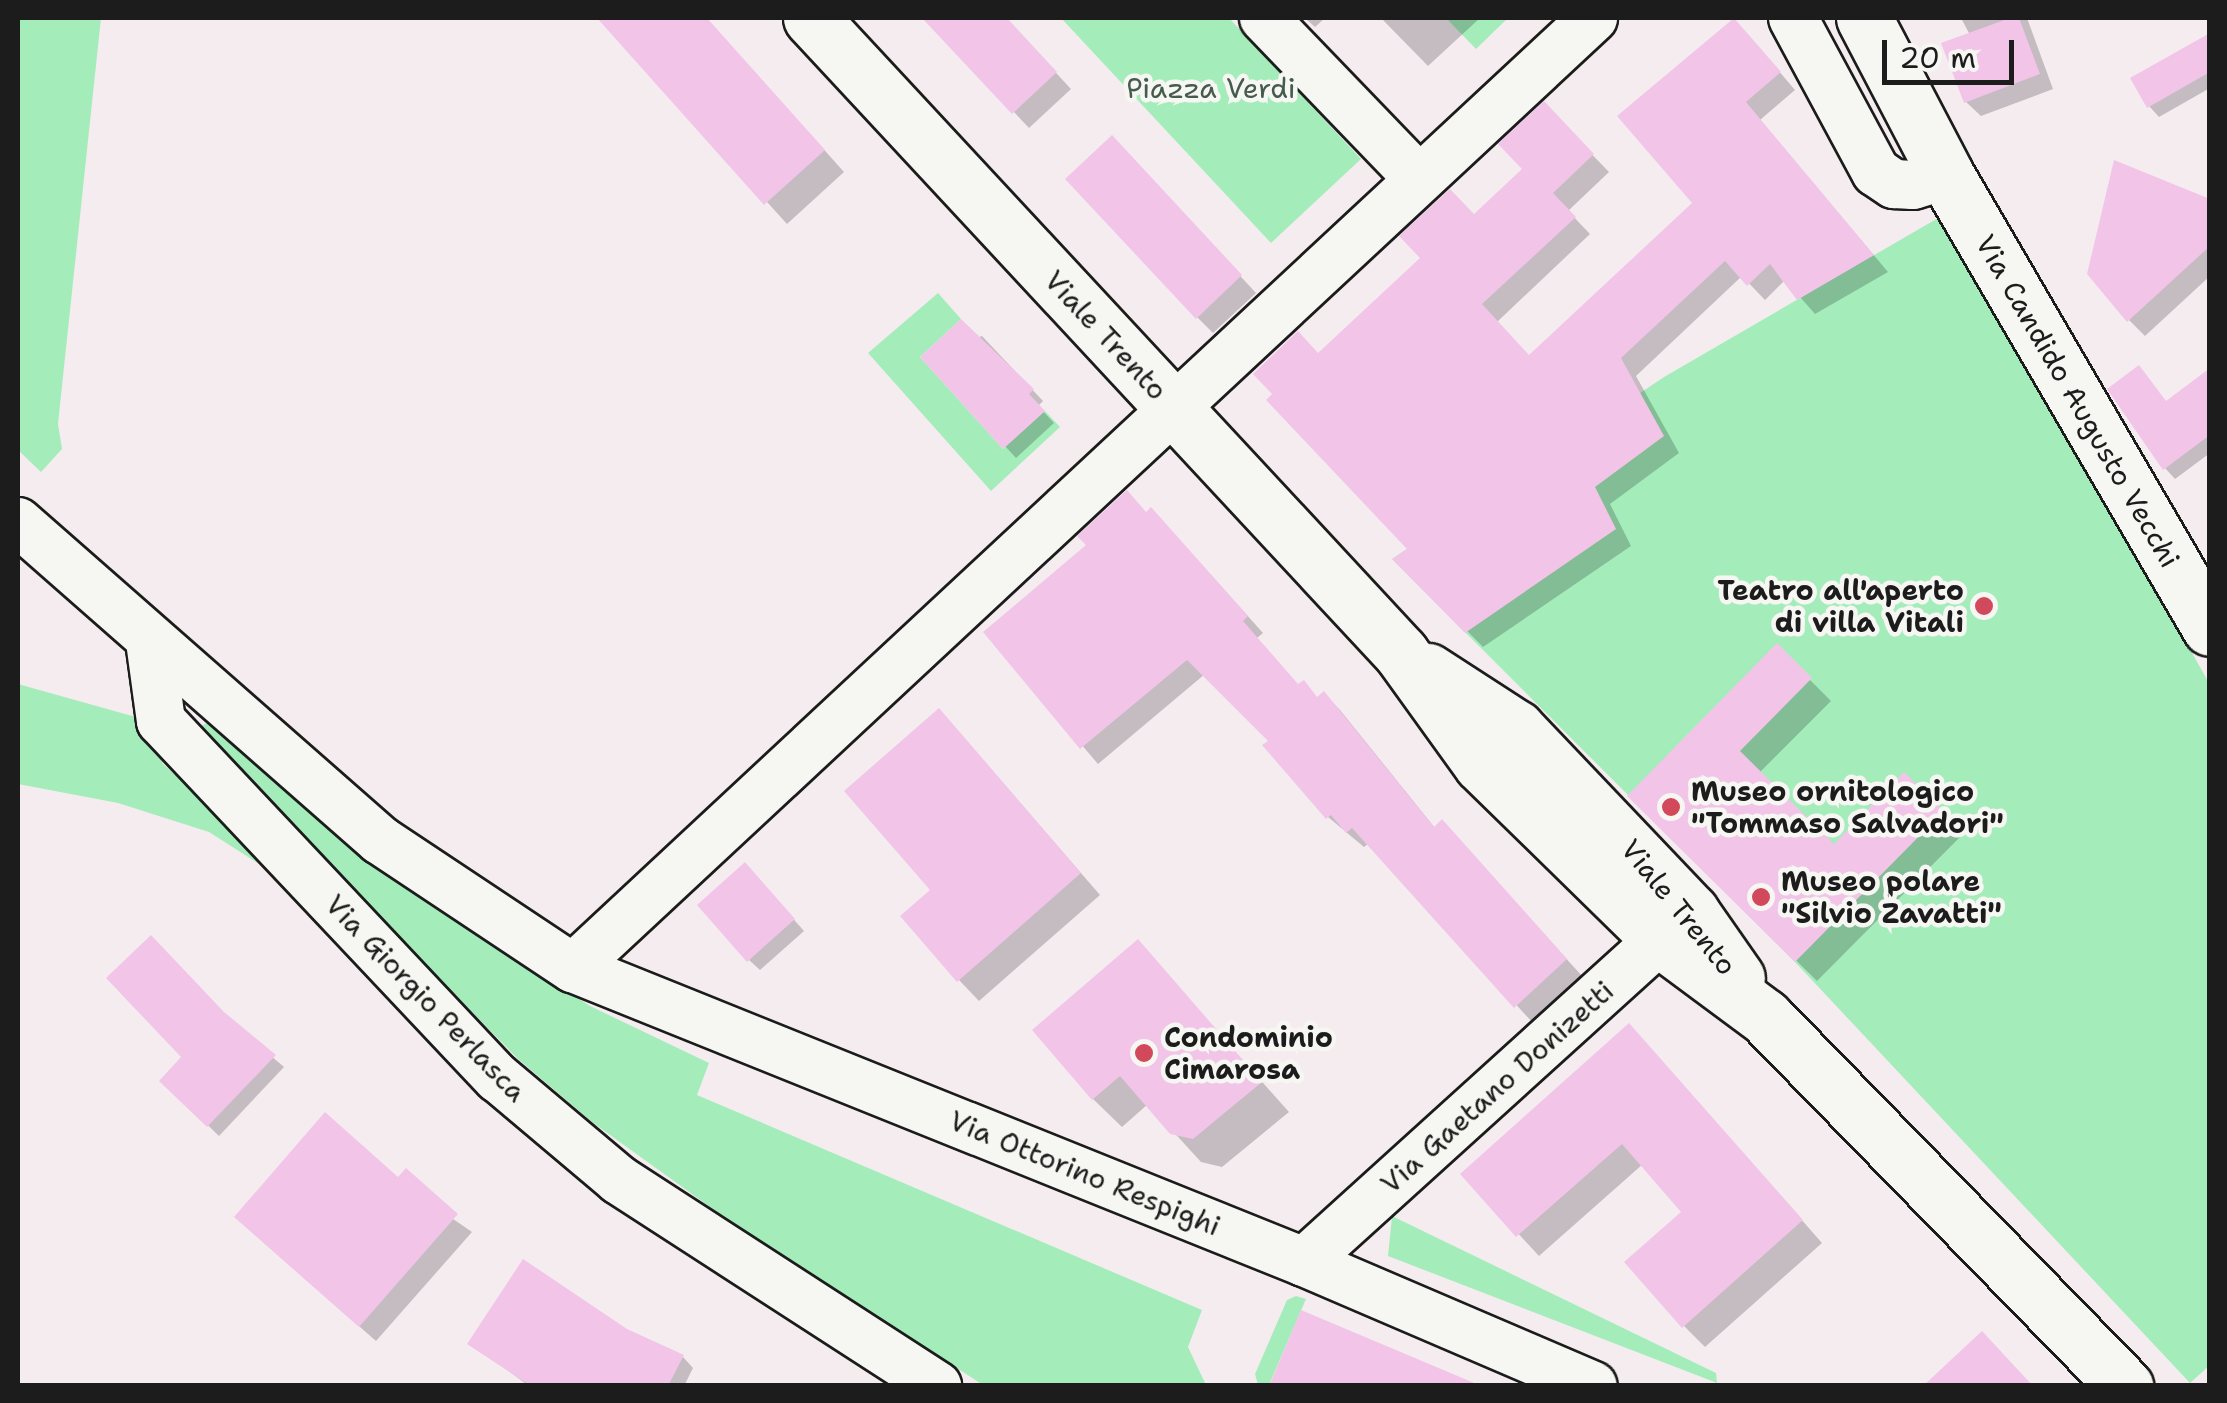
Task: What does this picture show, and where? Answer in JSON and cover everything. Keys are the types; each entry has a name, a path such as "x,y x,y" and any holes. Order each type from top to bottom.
{"main road":[{"name":"Viale Trento","path":"811,18 1401,653 1516,728 1676,925 2125,1386"},
{"name":"Via Candido Augusto Vecchi","path":"1864,18 1946,174 2210,628"}],"street":[{"path":"1264,18 1419,179"},
{"path":"573,968 1593,18"},
{"path":"1793,18 1876,172 1894,184 1913,185 1946,174"},
{"name":"Via Ottorino Respighi","path":"18,522 380,840 573,968 1304,1262 1593,1386"},
{"name":"Via Giorgio Perlasca","path":"150,641 161,721 498,1078 619,1180 936,1386"},
{"name":"Via Gaetano Donizetti","path":"1304,1262 1676,925"}],"green space":[{"path":"18,18 101,18 58,424 62,449 41,472 18,450"},
{"name":"Piazza Verdi","path":"1061,18 1229,18 1361,159 1271,243"},
{"path":"1446,18 1508,18 1476,49"},
{"path":"1945,214 2209,683 2209,1366 2190,1383 1795,962 1392,559 1664,377"},
{"path":"938,293 961,319 920,357 1003,449 1045,411 1060,427 991,491 868,353"},
{"path":"18,684 143,719 163,764 314,899 209,832 118,803 18,784"},
{"path":"207,723 400,882 590,1006 709,1063 697,1095 1202,1310 1188,1347 1206,1385 983,1385 717,1212 592,1122 518,1059 203,738 201,726"},
{"path":"1392,1216 1716,1373 1717,1383 1388,1256"},
{"path":"1296,1296 1306,1299 1269,1385 1258,1385 1255,1374 1287,1300"}],"building":[{"path":"597,18 707,18 825,150 764,205"},
{"path":"922,18 1007,18 1057,72 1012,114"},
{"path":"1734,18 1781,72 1746,102 1874,255 1797,300 1770,264 1747,286 1725,261 1621,358 1664,436 1595,487 1616,529 1465,633 1392,559 1407,549 1266,400 1272,394 1253,374 1298,331 1318,353 1420,258 1399,236 1450,189 1474,214 1522,169 1498,144 1544,101 1594,154 1553,193 1576,217 1482,304 1529,355 1692,203 1617,116"},
{"path":"2019,18 2040,74 1964,103 1941,43"},
{"path":"2210,33 2210,72 2147,108 2130,78"},
{"path":"1112,135 1242,275 1196,319 1065,179"},
{"path":"2114,160 2210,199 2210,246 2127,322 2087,274"},
{"path":"961,319 1034,389 1029,394 1045,411 1003,449 920,357"},
{"path":"2139,365 2166,401 2210,368 2210,435 2163,470 2107,389"},
{"path":"1127,490 1146,512 1151,507 1248,616 1243,621 1298,684 1304,680 1317,697 1324,691 1434,827 1442,819 1567,959 1514,1008 1352,828 1346,833 1331,815 1326,819 1262,745 1268,741 1187,660 1080,749 983,632 1086,545 1077,536"},
{"path":"1777,643 1812,678 1740,751 1834,844 1904,772 1944,811 1795,962 1627,796"},
{"path":"939,708 1081,873 957,982 900,916 930,890 844,791"},
{"path":"745,862 795,919 747,962 697,905"},
{"path":"151,935 224,1012 276,1055 207,1127 159,1081 181,1057 106,978"},
{"name":"Condominio Cimarosa","path":"1138,939 1262,1082 1193,1139 1170,1134 1120,1076 1092,1100 1032,1030"},
{"path":"1629,1023 1803,1220 1682,1328 1624,1262 1681,1212 1622,1144 1516,1237 1460,1174"},
{"path":"325,1112 398,1177 406,1168 458,1214 359,1327 234,1217"},
{"path":"523,1259 627,1329 684,1355 668,1386 531,1386 467,1344"},
{"path":"1301,1310 1479,1385 1479,1386 1269,1386"},
{"path":"1982,1331 2033,1386 1923,1386"}],"place":[{"name":"Teatro all'aperto di villa Vitali","path":"1984,606"},
{"name":"Museo ornitologico \"Tommaso Salvadori\"","path":"1671,807"},
{"name":"Museo polare \"Silvio Zavatti\"","path":"1761,897"},
{"name":"Condominio Cimarosa","path":"1144,1053"}]}
